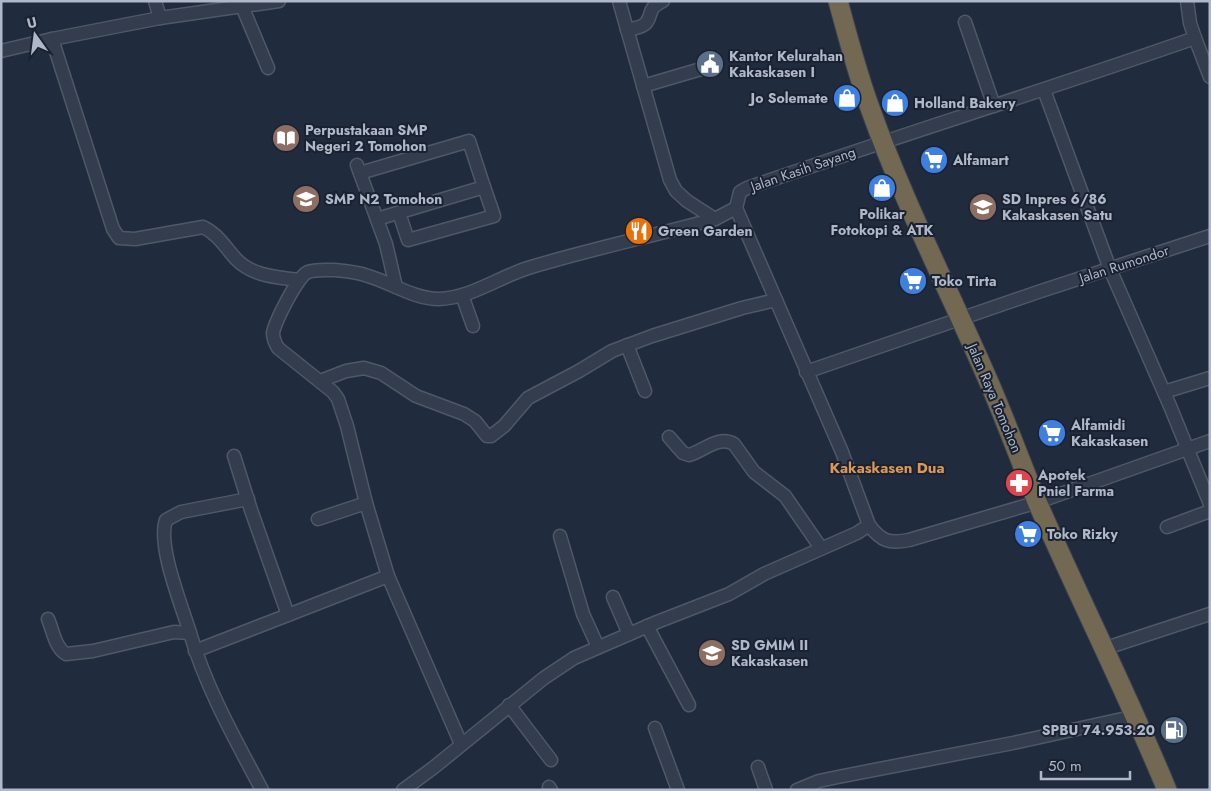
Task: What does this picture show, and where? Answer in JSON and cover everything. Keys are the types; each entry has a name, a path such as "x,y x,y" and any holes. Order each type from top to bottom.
{"highway":[{"name":"Jalan Raya Tomohon","path":"838,1 860,78 882,141 989,382 1038,502 1103,649 1136,716 1167,790"}],"street":[{"path":"155,1 160,18"},
{"path":"1,51 160,18 279,1"},
{"path":"619,1 668,171 676,191 687,201 715,219"},
{"path":"627,30 642,26 648,22 650,11 654,6 663,1"},
{"path":"1187,1 1190,22 1210,77"},
{"path":"242,6 268,68"},
{"path":"965,22 994,106"},
{"name":"Jalan Kasih Sayang","path":"736,208 740,192 746,188 1195,38"},
{"path":"52,39 113,228 119,238 135,240 203,227 211,230 218,236 237,261 249,270 260,274 298,280"},
{"path":"643,86 701,69"},
{"path":"1044,90 1110,269 1188,448 1210,504"},
{"path":"396,287 386,244 358,169 469,141 494,216 408,240 399,212"},
{"path":"377,219 484,187"},
{"path":"461,744 388,576 338,399 320,381 282,353 274,341 273,334 280,316 298,280 309,271 328,270 367,275 418,296 440,299 462,295 537,265 715,219 736,208 842,452 869,525 884,540 896,542 1038,502 1210,441"},
{"name":"Jalan Rumondor","path":"806,372 960,318 1210,236"},
{"path":"462,295 474,326"},
{"path":"320,381 346,371 364,368 381,373 416,396 464,414 475,421 487,436 491,436 504,426 528,398 612,351 742,308 776,300"},
{"path":"627,345 645,391"},
{"path":"1164,392 1210,378"},
{"path":"669,437 682,453 689,455 722,441 729,441 734,444 754,472 785,496 821,548"},
{"path":"234,456 288,615"},
{"path":"248,499 181,512 169,517 163,528 167,556 195,651 232,732 262,790"},
{"path":"318,519 366,503"},
{"path":"1167,527 1210,511"},
{"path":"403,790 559,667 574,658 647,626 729,594 764,574 869,525"},
{"path":"560,536 583,614 598,647"},
{"path":"195,651 388,576"},
{"path":"613,597 629,634"},
{"path":"1103,649 1210,614"},
{"path":"48,619 57,643 66,654 93,651 174,632 190,633"},
{"path":"647,626 689,705"},
{"path":"510,705 551,760"},
{"path":"797,790 838,777 1013,743 1136,716"},
{"path":"654,728 678,790"},
{"path":"758,767 766,790"}],"place":[{"name":"Kantor Kelurahan Kakaskasen I","path":"710,64"},
{"name":"Jo Solemate","path":"847,98"},
{"name":"Holland Bakery","path":"895,103"},
{"name":"Perpustakaan SMP Negeri 2 Tomohon","path":"286,138"},
{"name":"Alfamart","path":"934,160"},
{"name":"Polikar Fotokopi & ATK","path":"882,188"},
{"name":"SMP N2 Tomohon","path":"306,199"},
{"name":"SD Inpres 6/86 Kakaskasen Satu","path":"983,207"},
{"name":"Green Garden","path":"639,231"},
{"name":"Toko Tirta","path":"913,281"},
{"name":"Alfamidi Kakaskasen","path":"1052,433"},
{"name":"Apotek Pniel Farma","path":"1019,483"},
{"name":"Toko Rizky","path":"1028,534"},
{"name":"SD GMIM II Kakaskasen","path":"712,653"},
{"name":"SPBU 74.953.20","path":"1174,730"}],"district":[{"name":"Kakaskasen Dua","path":"887,468"}]}
